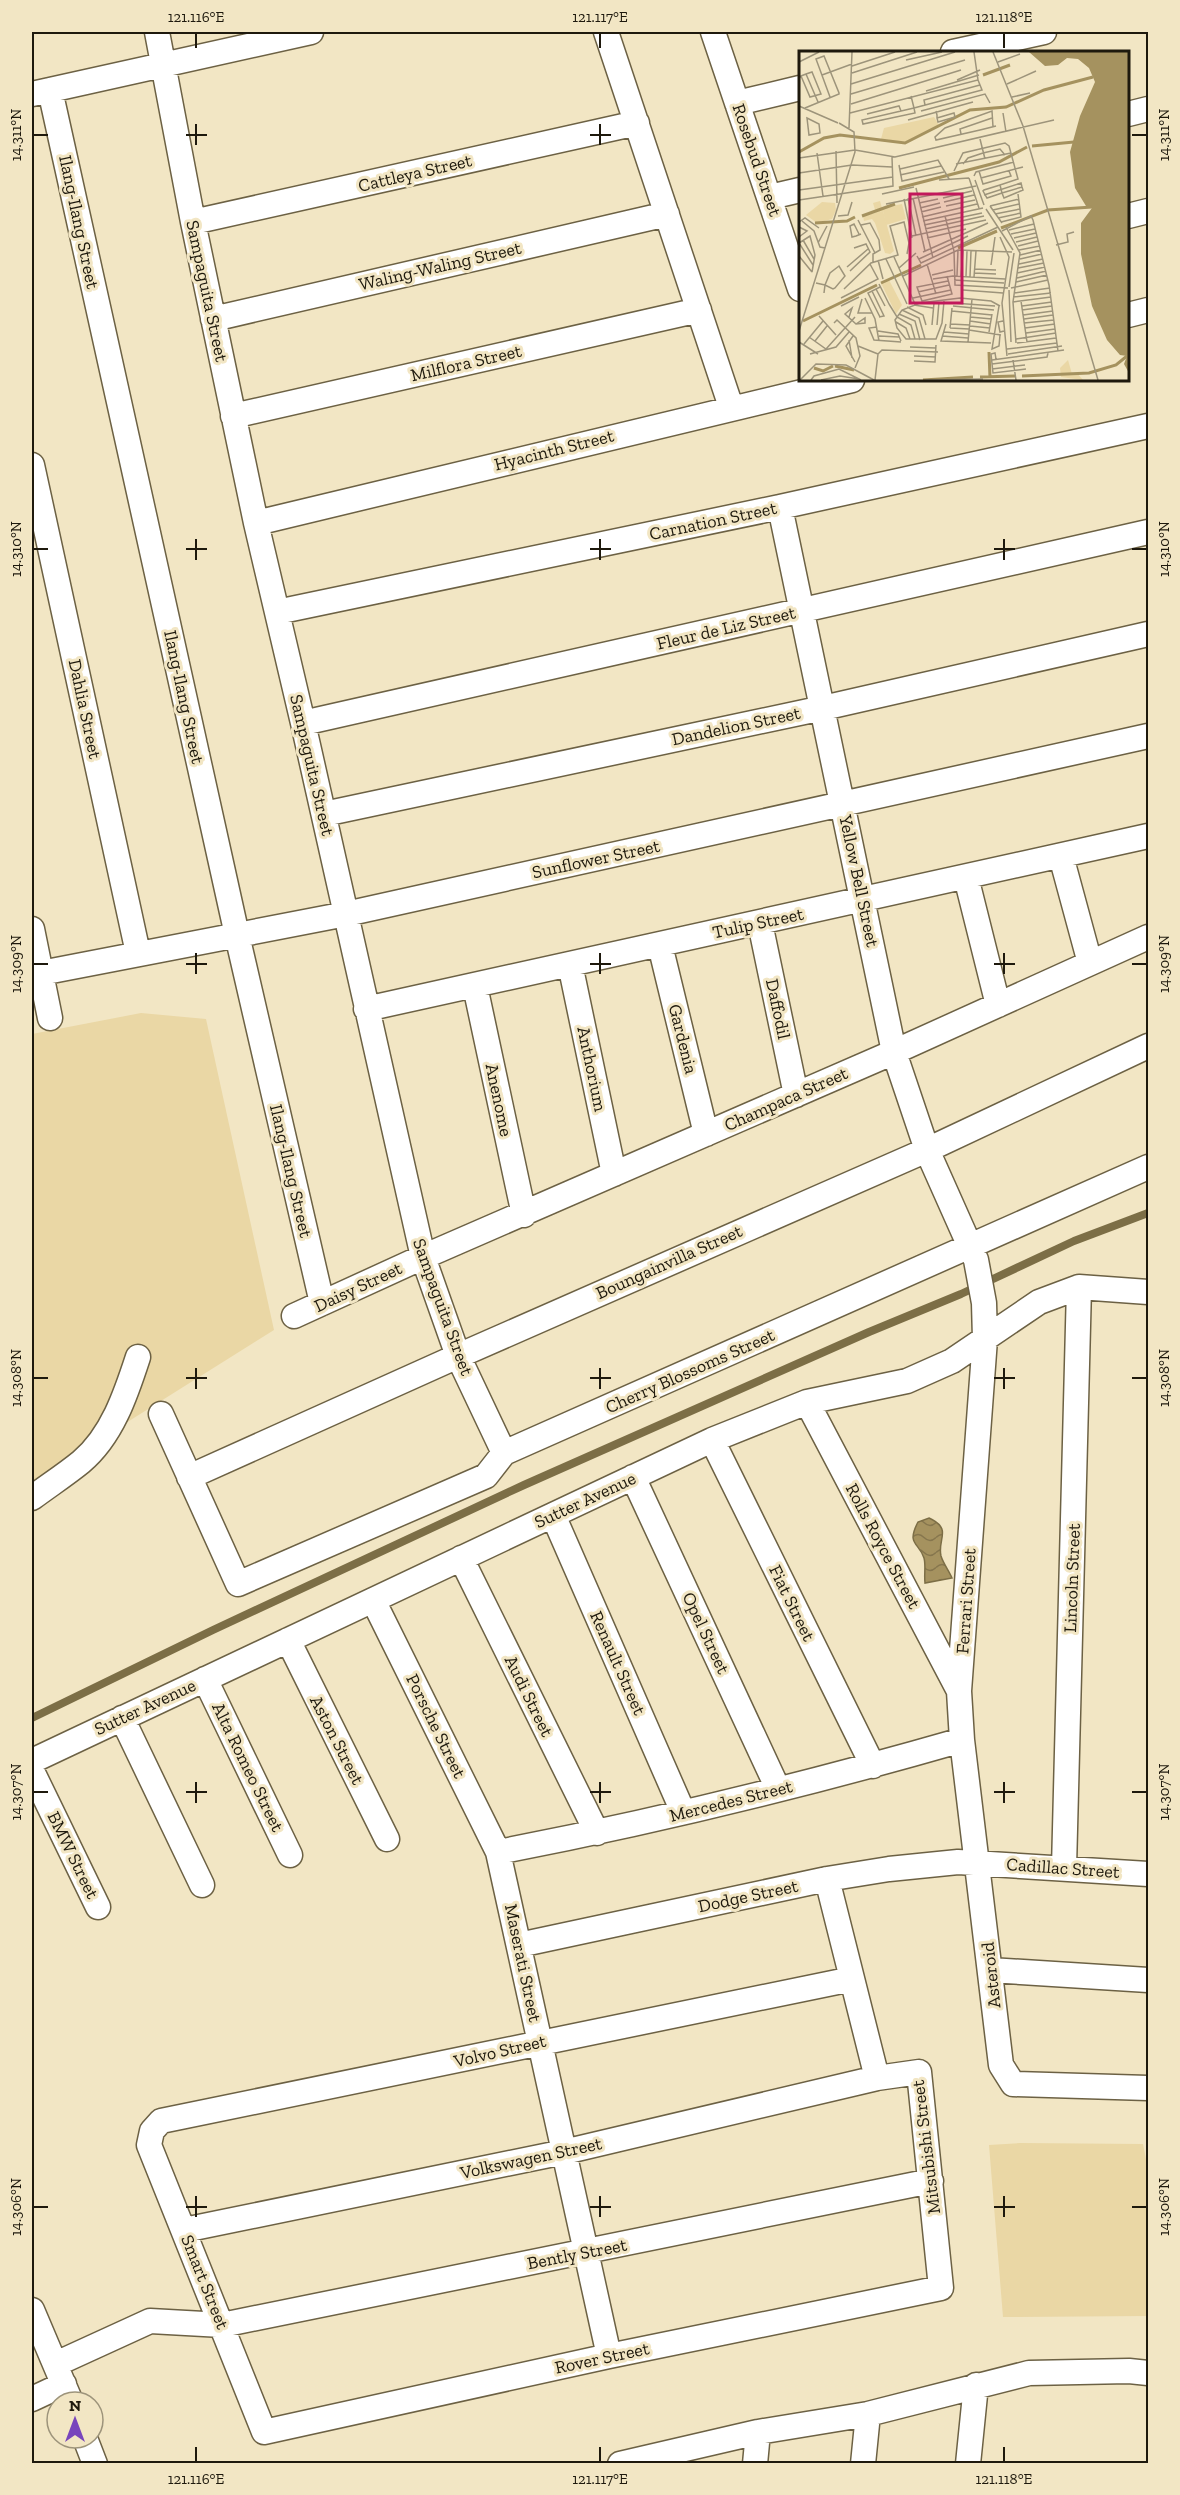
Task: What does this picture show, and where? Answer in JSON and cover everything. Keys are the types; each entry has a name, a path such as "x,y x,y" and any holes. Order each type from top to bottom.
{"street":[{"name":"Sampaguita Street","path":"158,32 162,64 193,222 256,523 423,1257 458,1356 504,1453"},
{"path":"41,92 311,32"},
{"path":"606,32 731,407"},
{"name":"Rosebud Street","path":"713,32 799,286"},
{"path":"958,51 1044,32"},
{"path":"737,103 799,88"},
{"name":"Ilang-Ilang Street","path":"41,92 322,1303"},
{"path":"1129,114 1149,109"},
{"name":"Cattleya Street","path":"193,222 637,123"},
{"path":"770,197 799,190"},
{"path":"1129,216 1149,211"},
{"name":"Waling-Waling Street","path":"213,318 667,214"},
{"name":"Milflora Street","path":"233,416 699,310"},
{"name":"Hyacinth Street","path":"256,523 838,381"},
{"name":"Carnation Street","path":"277,612 780,507 1149,426"},
{"name":"Dahlia Street","path":"32,465 138,953"},
{"name":"Yellow Bell Street","path":"780,507 894,1052 927,1150 973,1252 984,1303"},
{"name":"Fleur de Liz Street","path":"303,723 1149,532"},
{"name":"Dandelion Street","path":"324,814 823,708 1149,634"},
{"name":"Sunflower Street","path":"41,973 346,914 1149,736"},
{"name":"Tulip Street","path":"366,1009 1149,836"},
{"path":"1061,856 1090,963"},
{"path":"966,878 998,1005"},
{"name":"Daffodil","path":"760,923 796,1095"},
{"path":"32,929 50,1018"},
{"name":"Champaca Street","path":"423,1257 894,1052 1149,937"},
{"name":"Gardenia","path":"660,945 706,1134"},
{"name":"Anthorium","path":"570,964 614,1174"},
{"name":"Anenome","path":"475,986 524,1215"},
{"name":"Boungainvilla Street","path":"189,1477 927,1150 1149,1046"},
{"name":"Cherry Blossoms Street","path":"189,1477 238,1584 486,1476 504,1453 973,1252 1149,1167"},
{"name":"Daisy Street","path":"294,1316 423,1257"},
{"name":"Sutter Avenue","path":"32,1761 712,1440 807,1402 907,1381 952,1361 1039,1302 1080,1287 1149,1292"},
{"name":"Lincoln Street","path":"1064,1868 1080,1287"},
{"name":"Ferrari Street","path":"978,1862 962,1740 959,1691 985,1339 984,1303"},
{"path":"32,1498 81,1462 93,1450 122,1404 138,1357"},
{"name":"Rolls Royce Street","path":"807,1402 959,1691"},
{"path":"161,1414 189,1477"},
{"name":"Fiat Street","path":"712,1440 873,1766"},
{"name":"Opel Street","path":"633,1478 778,1789"},
{"name":"Renault Street","path":"553,1515 683,1812"},
{"name":"Audi Street","path":"461,1558 597,1833"},
{"name":"Porsche Street","path":"373,1600 498,1852"},
{"name":"Aston Street","path":"288,1640 387,1839"},
{"name":"Alta Romeo Street","path":"205,1679 290,1855"},
{"path":"122,1718 202,1885"},
{"name":"Mercedes Street","path":"498,1852 597,1833 873,1766 962,1740"},
{"name":"BMW Street","path":"32,1771 98,1907"},
{"name":"Maserati Street","path":"498,1852 609,2356"},
{"name":"Dodge Street","path":"519,1945 827,1879 958,1862 978,1862"},
{"name":"Cadillac Street","path":"978,1862 1149,1874"},
{"name":"Asteroid","path":"978,1862 1001,2065 1013,2084 1149,2088"},
{"path":"827,1879 877,2078"},
{"path":"990,1970 1149,1980"},
{"name":"Volvo Street","path":"152,2131 161,2121 852,1979"},
{"name":"Mitsubishi Street","path":"877,2078 920,2072 941,2288"},
{"name":"Volkswagen Street","path":"184,2229 564,2152 877,2078"},
{"name":"Smart Street","path":"152,2131 149,2145 264,2432"},
{"name":"Bently Street","path":"32,2399 64,2383 150,2322 222,2325 931,2181"},
{"name":"Rover Street","path":"264,2432 609,2356 941,2288"},
{"path":"32,2310 64,2383"},
{"path":"620,2463 650,2460 758,2432 868,2414 1029,2373 1129,2371 1149,2373"},
{"path":"968,2463 976,2385"},
{"path":"863,2463 868,2414"},
{"path":"754,2463 758,2432"}],"shaded area":[{"path":"141,1013 206,1019 274,1330 32,1482 32,1034"},
{"path":"1143,2144 1148,2169 1148,2316 1003,2317 989,2145"}],"water":[{"path":"929,1518 936,1522 942,1530 941,1556 952,1578 925,1583 924,1558 913,1535 918,1522"}],"waterway":[{"path":"32,1718 213,1630 524,1485 869,1332 961,1294 1074,1241 1148,1213"}]}
